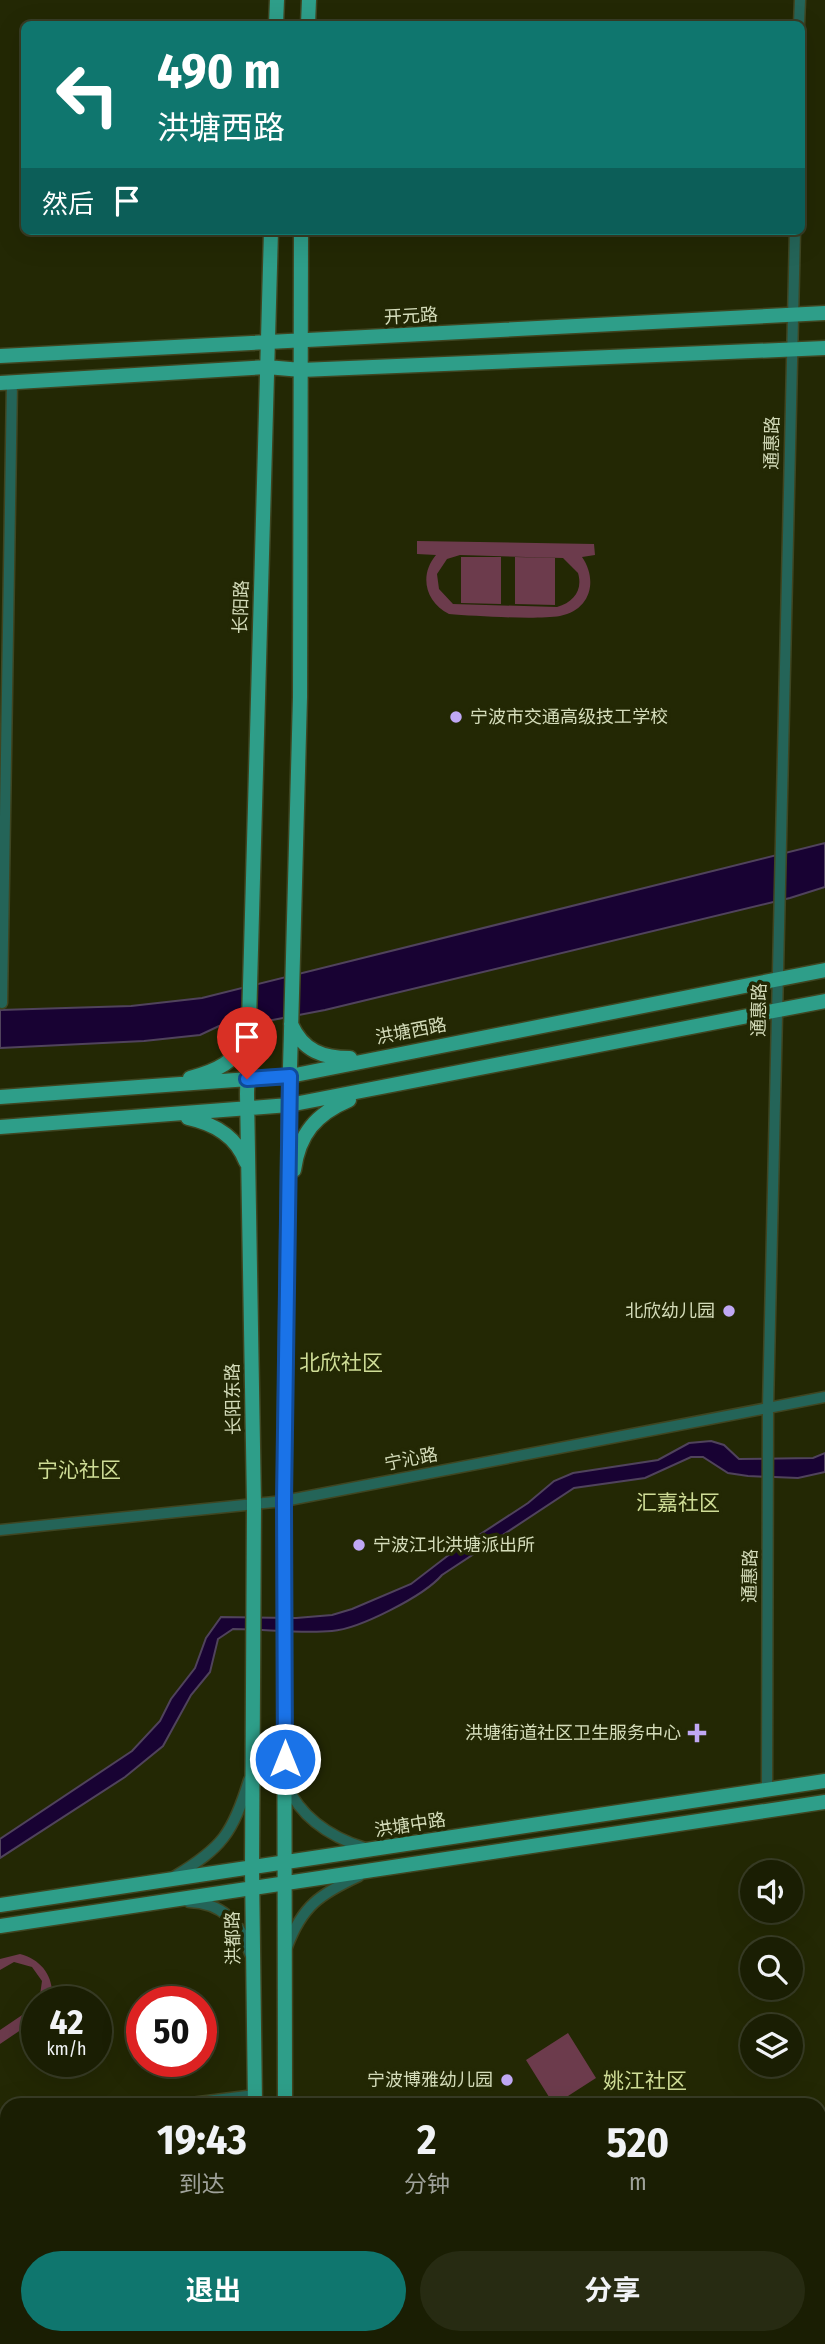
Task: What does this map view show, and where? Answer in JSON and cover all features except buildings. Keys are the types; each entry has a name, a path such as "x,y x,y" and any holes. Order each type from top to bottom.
{"main road":[{"path":"276,21 277,0"},
{"path":"308,21 309,0"},
{"name":"长阳路","path":"249,1029 271,235"},
{"path":"285,2098 284,1501 289,1105 300,696 301,235"},
{"name":"开元路","path":"0,356 825,313"},
{"path":"6,382 267,367 301,370 825,348"},
{"name":"洪塘西路","path":"0,1097 290,1076 825,970"},
{"path":"0,1127 289,1105 825,1001"},
{"path":"291,1021 304,1044 323,1056 380,1057"},
{"path":"167,1085 225,1065 242,1050 249,1029"},
{"name":"长阳东路","path":"249,1029 247,1110 254,1504 252,1771"},
{"path":"288,1216 296,1159 307,1129 333,1107 384,1087"},
{"path":"169,1115 215,1126 238,1146 248,1168"},
{"name":"洪都路","path":"252,1771 255,2098"},
{"name":"洪塘中路","path":"0,1905 825,1781"},
{"path":"0,1926 825,1802"}],"street":[{"path":"799,21 800,0"},
{"name":"通惠路","path":"767,1789 768,1407 795,235"},
{"path":"2,1003 6,382"},
{"name":"宁沁路","path":"0,1530 284,1501 825,1396"},
{"path":"167,1881 212,1853 226,1838 237,1821 252,1771"},
{"path":"285,1783 300,1809 313,1822 348,1843 371,1850"},
{"path":"285,1954 296,1923 306,1909 333,1888 371,1870"},
{"path":"172,1900 215,1905 227,1914 243,1933 253,1965"}],"shaded area":[{"path":"417,541 594,544 595,555 582,557 590,575 590,584 589,593 579,607 560,616 521,618 449,614 434,603 427,588 427,571 436,555 417,554","holes":["460,555 563,558 578,573 579,585 572,599 557,607 453,604 439,589 437,574 447,559"]},
{"path":"461,557 501,557 501,604 461,603"},
{"path":"515,557 555,558 555,605 515,604"},
{"path":"825,843 825,887 790,898 325,1010 262,1022 219,1026 200,1035 144,1041 0,1048 0,1010 131,1006 202,998"},
{"path":"711,1441 724,1445 739,1459 813,1458 825,1453 825,1472 798,1478 748,1476 728,1473 703,1457 691,1457 645,1478 574,1488 442,1575 421,1592 374,1618 332,1631 233,1629 218,1639 210,1672 191,1695 163,1746 125,1777 0,1858 0,1839 132,1751 160,1721 171,1699 195,1668 206,1638 221,1617 296,1618 332,1615 352,1609 411,1584 450,1554 528,1503 554,1481 573,1473 658,1460 689,1443"},
{"path":"20,1954 27,1956 44,1969 51,1986 41,1986 42,1981 32,1967 14,1962 0,1970 0,1959"},
{"path":"21,2016 21,2030 0,2044 0,2030"},
{"path":"568,2033 596,2078 565,2098 550,2098 526,2060"}],"place":[{"name":"宁波市交通高级技工学校","path":"456,717"},
{"name":"北欣幼儿园","path":"729,1311"},
{"name":"宁波江北洪塘派出所","path":"359,1545"},
{"name":"洪塘街道社区卫生服务中心","path":"697,1733"},
{"name":"宁波博雅幼儿园","path":"507,2080"}],"district":[{"name":"北欣社区","path":"341,1363"},
{"name":"宁沁社区","path":"79,1470"},
{"name":"汇嘉社区","path":"678,1503"},
{"name":"姚江社区","path":"645,2081"}],"route":[{"path":"247,1079 290,1076 284,1501 285,1759"}]}
